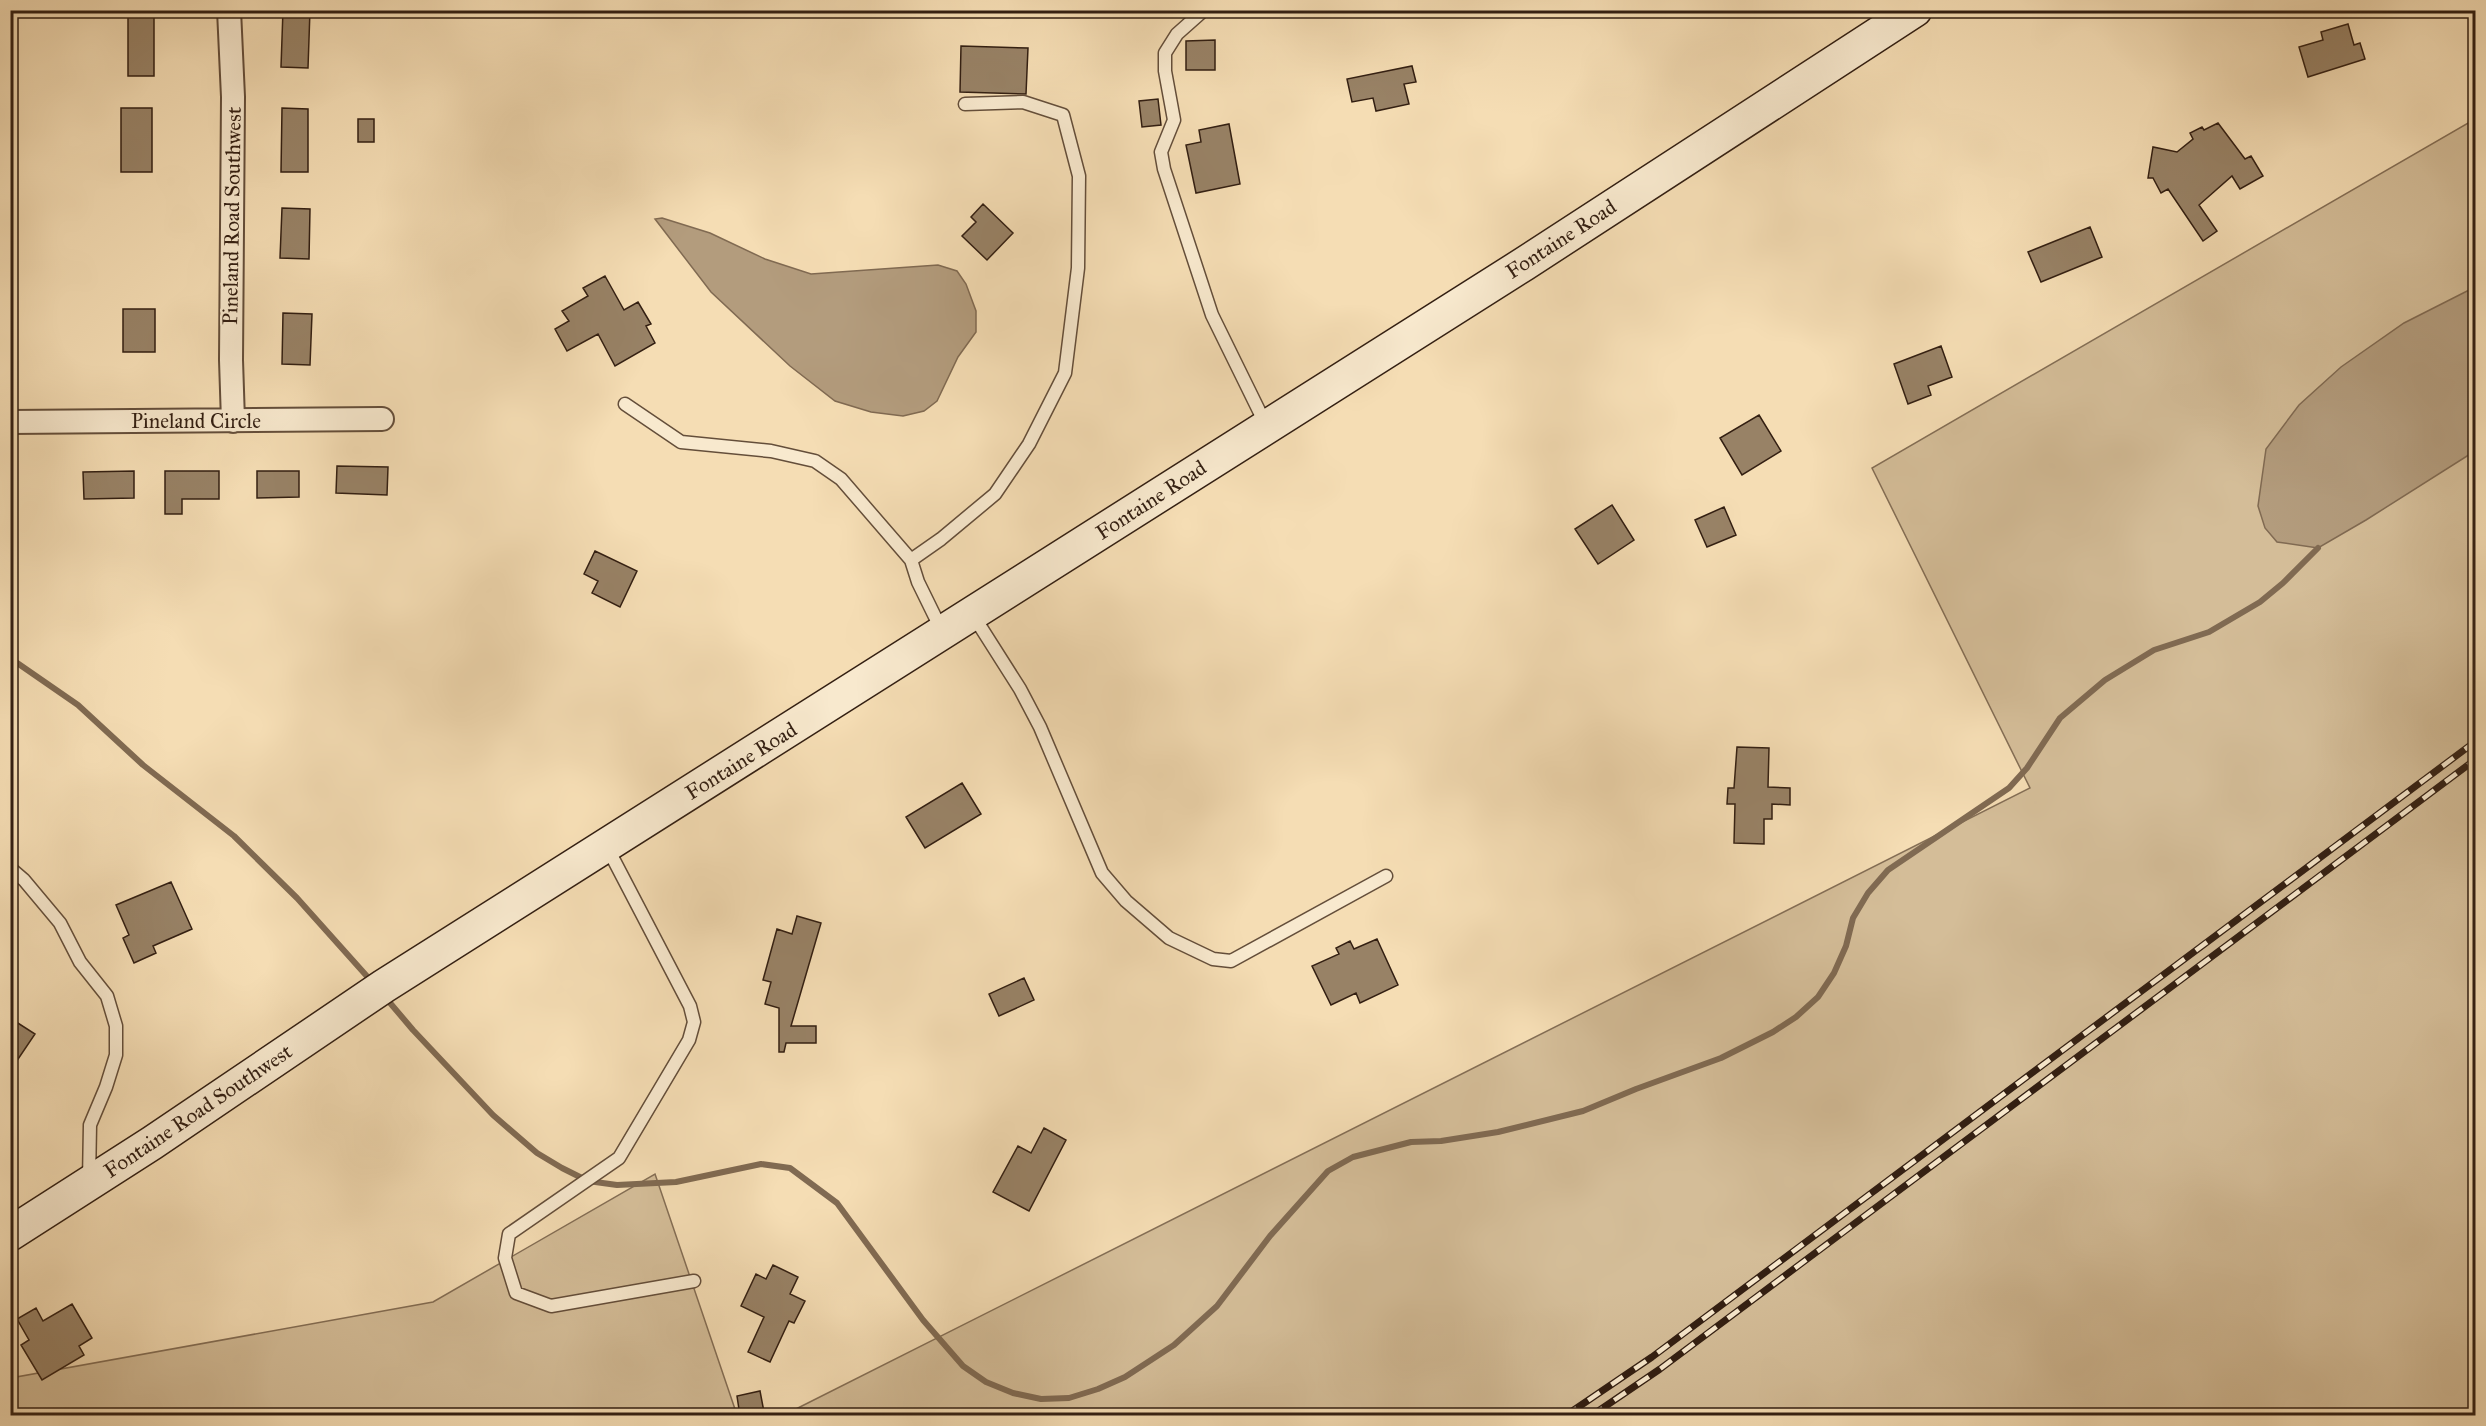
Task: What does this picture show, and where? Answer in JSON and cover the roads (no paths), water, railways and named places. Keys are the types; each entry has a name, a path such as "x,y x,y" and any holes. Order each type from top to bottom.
{"main road":[{"name":"Fontaine Road","path":"384,986 1524,264 1915,10"},
{"name":"Fontaine Road Southwest","path":"10,1234 89,1184 384,986"}],"street":[{"name":"Pineland Road Southwest","path":"229,10 233,97 231,360 233,421"},
{"name":"Pineland Circle","path":"10,422 382,419"}],"lane":[{"path":"1204,10 1177,34 1165,53 1165,71 1174,120 1161,152 1164,169 1212,315 1267,426"},
{"path":"911,560 941,539 995,494 1029,444 1065,373 1078,268 1079,176 1063,115 1023,102 965,105"},
{"path":"625,404 681,442 771,452 815,461 841,479 911,560 918,582 943,633"},
{"path":"972,614 1020,689 1040,727 1102,873 1126,902 1169,938 1213,959 1231,961 1386,876"},
{"path":"606,846 690,1006 694,1022 689,1040 620,1158 509,1234 505,1258 516,1293 551,1306 694,1281"},
{"path":"10,868 24,880 60,923 80,962 107,996 116,1026 116,1056 90,1125 89,1184"}],"waterway":[{"path":"385,997 493,1115 537,1153 562,1168 588,1181 617,1185 676,1182 761,1164 790,1168 837,1203 923,1320 963,1366 986,1382 1013,1393 1041,1399 1069,1398 1125,1377 1174,1345 1217,1306 1270,1236 1328,1171 1353,1157 1411,1142 1441,1141 1498,1132 1583,1111 1721,1058 1773,1032 1796,1017 1818,997 1834,973 1846,946 1853,918 1868,893 1888,870 2009,788 2027,768 2060,718 2105,680 2154,650 2209,632 2260,602 2318,548"},
{"path":"10,658 78,705 143,765 234,836 297,898 373,983"}],"railway":[{"path":"1565,1416 1652,1357 2476,741"},
{"path":"1591,1416 1660,1369 2476,759"}]}
